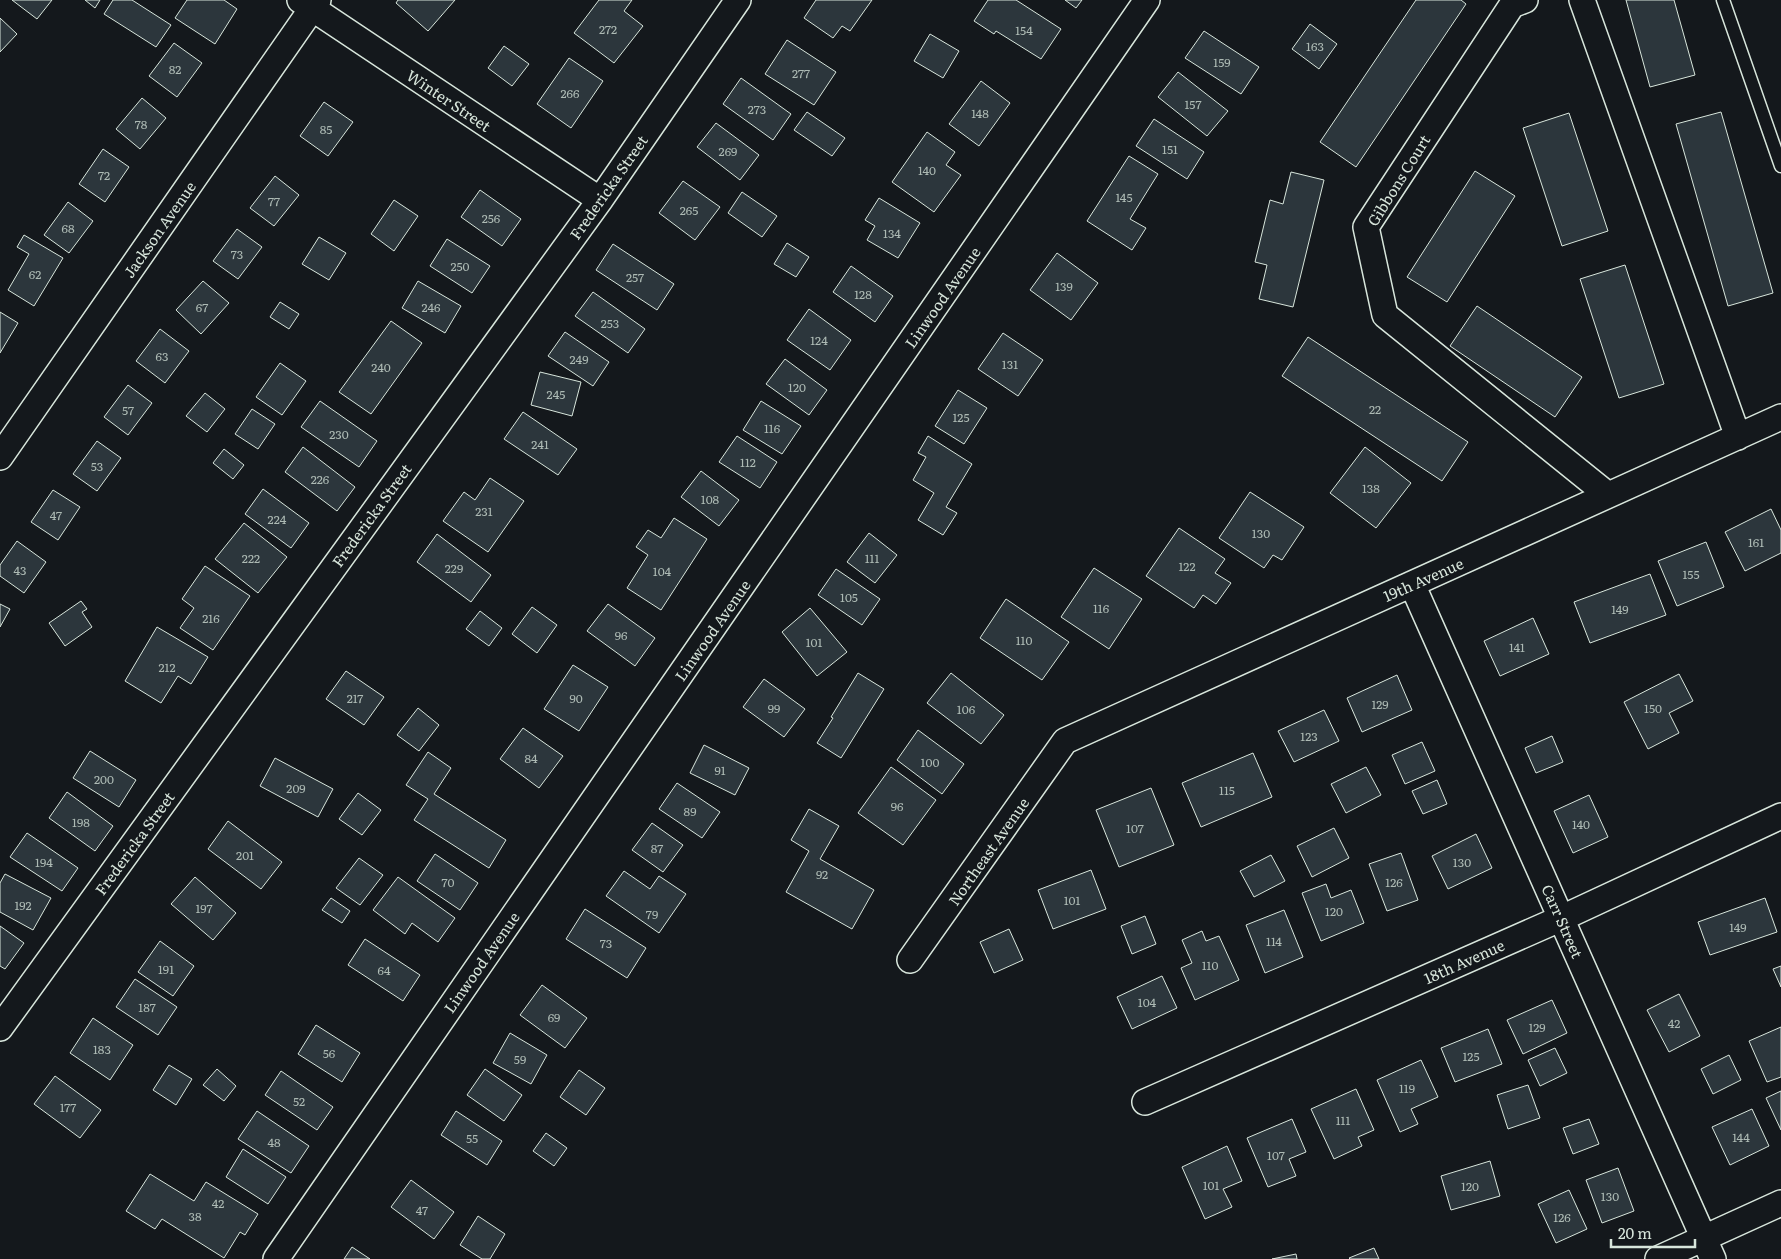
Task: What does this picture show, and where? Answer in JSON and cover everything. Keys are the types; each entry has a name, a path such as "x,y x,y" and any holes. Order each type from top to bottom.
{"street":[{"name":"Fredericka Street","path":"0,1028 600,200 738,0"},
{"name":"Linwood Avenue","path":"276,1259 1147,0"},
{"name":"Gibbons Court","path":"1525,0 1512,5 1366,227 1384,314 1608,495"},
{"path":"1582,0 1738,437"},
{"name":"Winter Street","path":"310,3 600,200"},
{"name":"Jackson Avenue","path":"0,457 310,3"},
{"name":"19th Avenue","path":"1065,741 1781,417"},
{"name":"Carr Street","path":"1412,584 1708,1249"},
{"name":"Northeast Avenue","path":"910,960 1065,741"},
{"name":"18th Avenue","path":"1145,1102 1562,918 1781,816"},
{"path":"1658,1259 1708,1249 1781,1203"}],"lane":[{"path":"1723,0 1781,166"}],"building":[{"path":"12,0 52,0 37,19"},
{"path":"85,0 100,0 95,8"},
{"path":"113,0 132,0 171,25 156,47 104,14"},
{"path":"187,0 224,0 237,9 215,44 175,18"},
{"path":"398,0 455,0 428,31 396,3"},
{"path":"599,0 632,0 624,11 643,26 614,63 574,33"},
{"path":"816,0 872,0 850,31 842,26 833,38 804,18"},
{"path":"988,0 1016,0 1061,29 1041,59 996,31 994,34 974,21"},
{"path":"1065,0 1082,0 1076,8"},
{"path":"1416,0 1461,0 1466,4 1356,167 1320,142"},
{"path":"1626,0 1674,0 1695,75 1650,87"},
{"path":"0,18 17,34 0,52"},
{"path":"1310,24 1337,44 1319,69 1292,49"},
{"path":"1204,31 1259,67 1241,94 1185,58"},
{"path":"930,34 959,51 943,78 914,61"},
{"path":"787,40 836,72 814,105 765,74"},
{"path":"174,43 202,63 177,97 149,76"},
{"path":"504,46 529,64 512,86 488,68"},
{"path":"569,58 603,81 571,128 537,104"},
{"path":"1178,72 1228,111 1207,136 1158,97"},
{"path":"741,78 791,114 773,140 723,104"},
{"path":"981,81 1010,103 979,146 949,124"},
{"path":"142,98 166,118 140,149 116,129"},
{"path":"324,102 353,122 328,156 300,136"},
{"path":"807,112 845,138 832,156 794,130"},
{"path":"1721,112 1773,293 1728,306 1676,124"},
{"path":"1569,113 1608,231 1562,246 1523,128"},
{"path":"1154,119 1204,152 1187,179 1136,146"},
{"path":"716,123 759,155 740,180 697,147"},
{"path":"927,132 955,152 946,165 961,175 934,212 892,182"},
{"path":"103,149 129,167 105,202 79,184"},
{"path":"1129,156 1158,174 1130,219 1146,228 1132,250 1087,221"},
{"path":"1475,171 1515,196 1447,302 1407,277"},
{"path":"1291,172 1324,180 1293,307 1259,299 1267,265 1255,262 1270,200 1283,204"},
{"path":"275,176 299,195 274,226 250,208"},
{"path":"683,181 720,207 695,240 659,213"},
{"path":"480,190 521,219 502,246 461,217"},
{"path":"742,192 777,216 762,237 728,213"},
{"path":"879,198 920,223 898,258 867,240 875,226 865,220"},
{"path":"394,200 418,216 394,251 371,234"},
{"path":"68,202 93,221 69,253 44,235"},
{"path":"237,229 262,247 238,279 213,261"},
{"path":"24,235 63,258 34,306 8,290 29,254 17,247"},
{"path":"319,237 346,253 329,280 302,264"},
{"path":"447,239 490,266 472,293 430,266"},
{"path":"787,243 809,257 796,277 774,264"},
{"path":"613,244 674,284 657,310 596,270"},
{"path":"1057,253 1098,283 1071,320 1030,290"},
{"path":"1625,265 1664,384 1619,398 1580,279"},
{"path":"851,266 893,296 875,322 833,292"},
{"path":"203,281 229,303 201,334 176,310"},
{"path":"418,281 461,306 445,333 402,308"},
{"path":"593,292 645,329 628,353 575,316"},
{"path":"280,302 299,314 289,329 270,317"},
{"path":"1477,306 1582,377 1555,417 1450,346"},
{"path":"809,309 851,340 830,370 787,340"},
{"path":"0,312 18,323 0,353"},
{"path":"391,321 422,343 371,414 339,392"},
{"path":"160,329 189,351 165,383 136,361"},
{"path":"565,332 609,362 593,386 548,356"},
{"path":"1003,333 1043,360 1018,396 978,369"},
{"path":"1308,337 1468,442 1442,481 1282,376"},
{"path":"785,359 827,390 809,415 766,384"},
{"path":"280,363 306,381 282,415 256,397"},
{"path":"540,372 581,382 572,416 531,405"},
{"path":"128,385 152,403 128,435 104,417"},
{"path":"958,390 987,408 964,444 935,426"},
{"path":"205,393 225,409 207,432 186,416"},
{"path":"320,401 377,441 359,467 301,427"},
{"path":"761,401 801,426 782,454 743,430"},
{"path":"252,409 275,424 258,449 235,434"},
{"path":"523,412 577,449 558,475 504,439"},
{"path":"737,436 777,462 760,488 719,462"},
{"path":"928,436 972,464 946,507 957,513 943,535 918,520 934,493 913,480 926,457 918,453"},
{"path":"97,441 121,458 97,491 73,474"},
{"path":"303,447 355,487 337,511 285,472"},
{"path":"1365,447 1411,483 1376,528 1330,493"},
{"path":"224,449 244,465 233,479 213,463"},
{"path":"701,471 739,500 719,526 681,497"},
{"path":"490,478 524,501 488,552 443,521 464,492 475,500"},
{"path":"263,489 309,523 291,548 245,514"},
{"path":"53,490 80,507 58,540 31,522"},
{"path":"1250,492 1304,527 1282,560 1273,555 1264,568 1219,538"},
{"path":"1771,509 1781,530 1781,553 1745,571 1725,532"},
{"path":"674,518 707,539 661,610 627,588 648,555 636,547 648,530 661,538"},
{"path":"244,523 287,557 258,593 215,559"},
{"path":"1179,528 1225,559 1215,573 1231,583 1216,604 1203,595 1194,608 1146,576"},
{"path":"869,533 897,555 875,583 847,562"},
{"path":"437,534 491,575 471,602 417,562"},
{"path":"17,541 46,562 24,593 0,576 0,565"},
{"path":"1706,542 1724,587 1677,606 1658,561"},
{"path":"205,566 250,596 213,650 180,628 194,608 182,599"},
{"path":"1094,568 1142,599 1109,649 1061,617"},
{"path":"836,569 880,599 862,625 818,595"},
{"path":"1650,574 1666,615 1590,643 1574,602"},
{"path":"1006,599 1069,642 1042,680 980,638"},
{"path":"81,601 87,609 82,612 92,627 65,646 49,623"},
{"path":"0,604 10,609 0,627"},
{"path":"608,604 655,638 635,666 587,631"},
{"path":"532,607 557,625 537,653 512,634"},
{"path":"810,608 847,652 817,676 782,632"},
{"path":"480,611 502,628 489,646 466,629"},
{"path":"1533,618 1549,654 1500,676 1484,641"},
{"path":"157,627 208,657 191,684 178,676 161,703 125,681"},
{"path":"573,665 608,687 579,731 544,709"},
{"path":"346,671 384,697 364,725 326,699"},
{"path":"858,673 884,689 841,758 817,743"},
{"path":"951,673 1004,715 981,744 927,703"},
{"path":"1679,674 1693,701 1669,713 1679,733 1648,749 1624,702"},
{"path":"1397,675 1412,710 1362,732 1347,698"},
{"path":"764,679 805,709 784,737 743,707"},
{"path":"418,708 439,725 419,751 397,735"},
{"path":"1324,710 1339,741 1294,762 1278,731"},
{"path":"523,728 563,756 539,788 500,759"},
{"path":"918,730 964,764 942,794 897,760"},
{"path":"1552,736 1563,762 1536,773 1525,748"},
{"path":"1422,742 1435,771 1405,784 1392,755"},
{"path":"704,745 749,768 735,795 690,773"},
{"path":"90,751 136,780 119,807 73,778"},
{"path":"428,752 451,768 434,794 506,840 489,868 414,820 428,799 406,785"},
{"path":"1253,753 1272,797 1201,827 1182,783"},
{"path":"275,758 333,789 318,817 260,786"},
{"path":"891,767 936,800 903,845 858,813"},
{"path":"1366,767 1381,795 1346,813 1331,784"},
{"path":"1437,780 1447,804 1423,814 1412,791"},
{"path":"677,783 720,812 702,838 659,809"},
{"path":"1151,788 1174,845 1119,867 1096,810"},
{"path":"67,792 113,826 95,851 49,818"},
{"path":"358,793 381,810 362,835 339,819"},
{"path":"1589,795 1608,837 1573,853 1554,811"},
{"path":"809,809 839,826 820,859 874,890 852,929 786,892 809,851 791,840"},
{"path":"228,821 282,862 261,889 208,849"},
{"path":"652,823 683,845 663,872 632,850"},
{"path":"1334,828 1349,858 1312,877 1297,846"},
{"path":"27,833 78,868 62,891 10,857"},
{"path":"1476,834 1492,868 1448,889 1432,856"},
{"path":"1401,853 1418,900 1387,911 1369,864"},
{"path":"435,854 478,883 460,910 417,881"},
{"path":"1271,855 1285,881 1254,897 1240,871"},
{"path":"359,858 383,875 360,905 336,888"},
{"path":"1091,870 1106,909 1053,929 1038,890"},
{"path":"624,871 650,889 659,876 686,894 659,933 606,896"},
{"path":"5,874 51,898 33,930 0,912 0,883"},
{"path":"195,877 236,913 213,940 171,904"},
{"path":"398,877 455,918 438,942 412,923 405,934 373,910"},
{"path":"1326,884 1331,898 1351,890 1364,923 1321,941 1302,893"},
{"path":"331,898 350,911 342,923 322,910"},
{"path":"1765,898 1777,932 1710,955 1698,922"},
{"path":"585,909 646,948 627,978 566,939"},
{"path":"1284,910 1303,957 1265,973 1246,925"},
{"path":"1145,916 1156,944 1132,954 1121,926"},
{"path":"0,926 24,943 5,969 0,966"},
{"path":"1009,929 1023,960 994,973 980,942"},
{"path":"1202,931 1206,941 1219,936 1239,980 1195,1000 1181,968 1192,963 1182,940"},
{"path":"365,939 420,975 403,1001 348,965"},
{"path":"160,941 194,966 173,996 138,972"},
{"path":"1781,966 1781,987 1773,969"},
{"path":"1162,976 1177,1008 1132,1029 1117,997"},
{"path":"135,979 177,1007 158,1035 116,1007"},
{"path":"542,985 587,1018 565,1048 520,1015"},
{"path":"1679,994 1700,1036 1669,1052 1647,1010"},
{"path":"1552,1000 1567,1033 1523,1054 1507,1020"},
{"path":"93,1018 133,1045 110,1080 70,1053"},
{"path":"316,1025 360,1053 342,1082 298,1054"},
{"path":"1781,1027 1781,1077 1767,1082 1749,1041"},
{"path":"1488,1029 1502,1064 1455,1082 1441,1048"},
{"path":"510,1033 547,1055 531,1084 493,1063"},
{"path":"1555,1048 1567,1073 1540,1086 1528,1060"},
{"path":"1729,1055 1741,1080 1713,1094 1701,1069"},
{"path":"1421,1060 1438,1097 1411,1109 1418,1124 1400,1132 1377,1080"},
{"path":"169,1065 192,1079 176,1105 153,1090"},
{"path":"217,1069 236,1086 224,1101 203,1085"},
{"path":"485,1069 522,1095 504,1121 467,1095"},
{"path":"579,1070 605,1088 586,1115 560,1097"},
{"path":"281,1071 333,1107 317,1130 265,1095"},
{"path":"55,1076 101,1110 80,1138 34,1104"},
{"path":"1528,1085 1540,1118 1508,1129 1497,1095"},
{"path":"1356,1089 1374,1130 1358,1137 1362,1146 1334,1159 1311,1109"},
{"path":"1781,1091 1781,1130 1766,1098"},
{"path":"1752,1109 1769,1146 1730,1165 1712,1127"},
{"path":"257,1111 309,1146 291,1173 238,1139"},
{"path":"456,1111 502,1141 487,1165 441,1135"},
{"path":"1292,1119 1306,1152 1289,1159 1296,1176 1268,1187 1247,1138"},
{"path":"1589,1119 1599,1144 1573,1154 1563,1128"},
{"path":"546,1133 567,1148 554,1166 533,1151"},
{"path":"1227,1146 1242,1181 1223,1189 1232,1207 1205,1219 1182,1167"},
{"path":"243,1149 286,1177 268,1204 226,1177"},
{"path":"1490,1161 1500,1196 1451,1210 1441,1176"},
{"path":"1618,1168 1634,1211 1602,1223 1586,1180"},
{"path":"150,1174 194,1201 206,1182 258,1214 245,1235 240,1232 224,1258 162,1219 155,1229 126,1211"},
{"path":"411,1180 454,1212 434,1239 391,1207"},
{"path":"1569,1190 1587,1229 1556,1243 1538,1204"},
{"path":"478,1216 505,1234 490,1259 482,1259 460,1245"},
{"path":"352,1247 370,1259 344,1259"},
{"path":"1374,1248 1379,1259 1349,1258"},
{"path":"1296,1254 1297,1259 1272,1259"}]}
